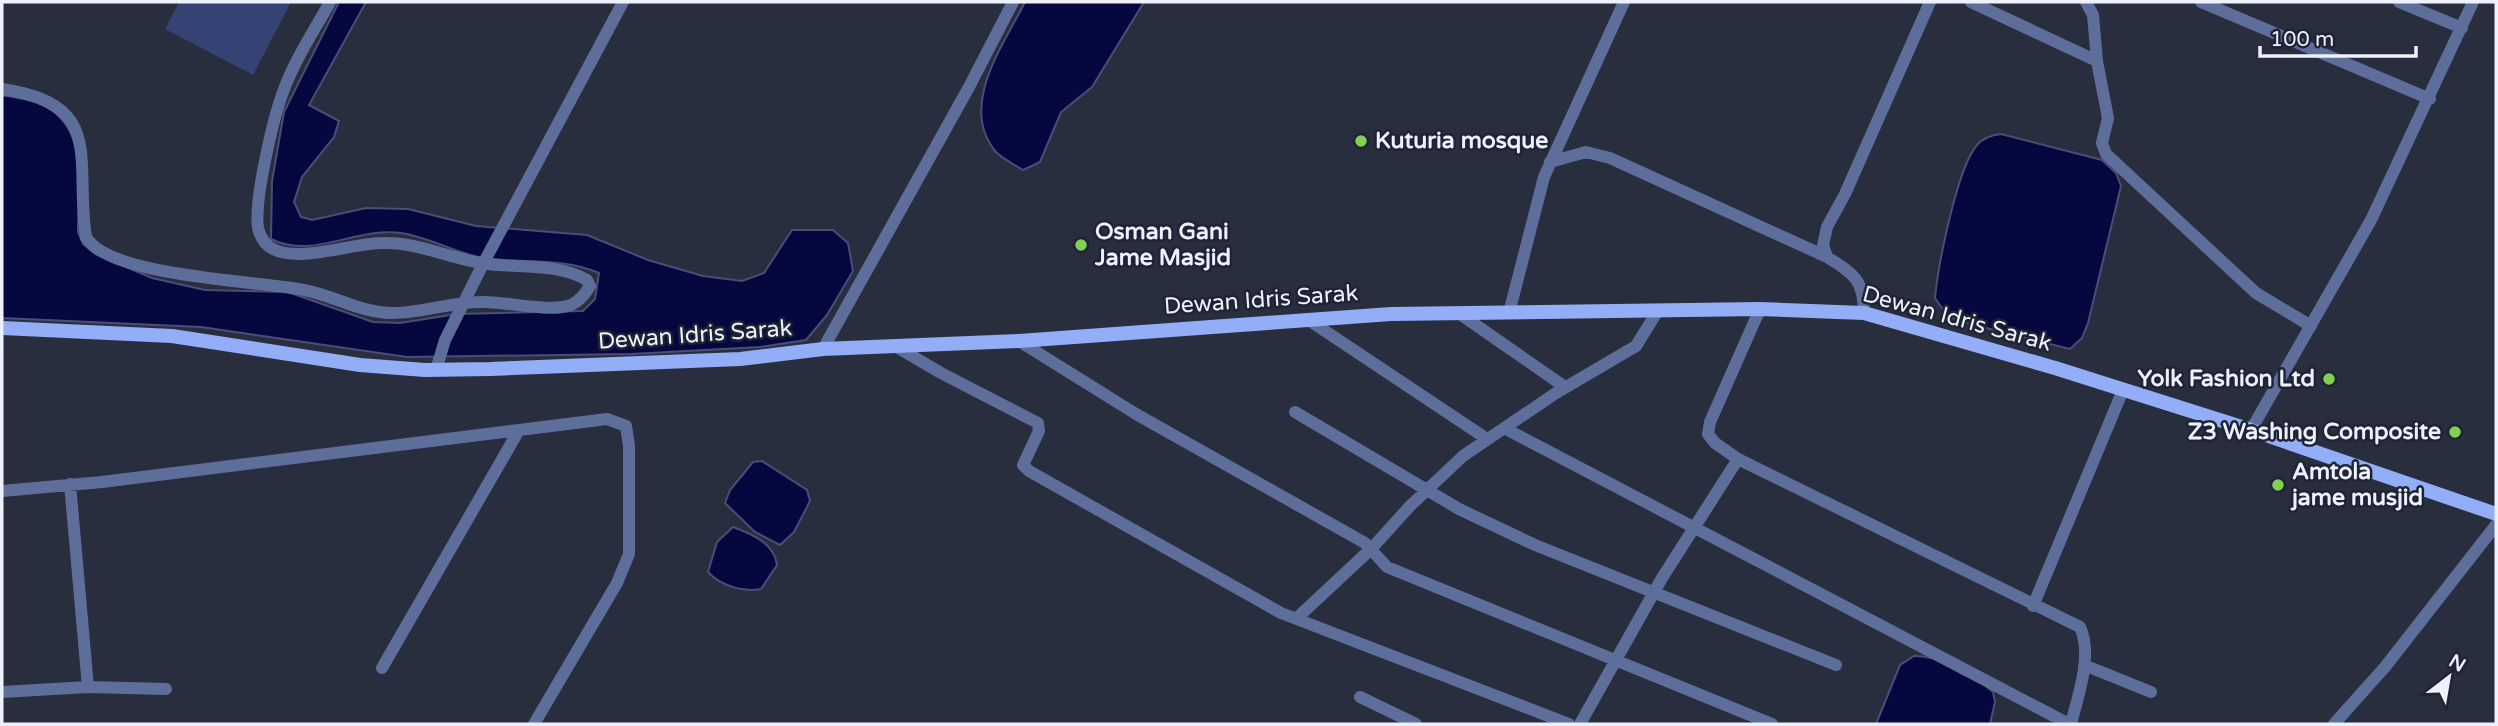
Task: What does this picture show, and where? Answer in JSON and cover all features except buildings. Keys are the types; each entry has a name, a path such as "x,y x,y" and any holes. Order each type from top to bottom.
{"main road":[{"name":"Dewan Idris Sarak","path":"2,328 172,336 296,358 436,370 740,359 823,349 1019,341 1307,319 1760,309 1864,313 2251,430 2495,513"}],"street":[{"path":"2,89 42,97 64,113 76,129 83,153 86,237 91,246 103,254 178,274 305,290 356,309 393,314 466,302 570,305 585,295 590,286 578,275 561,270 484,264 385,243 303,254 282,253 270,248 263,241 258,228 260,198 274,120 284,89 330,2"},
{"path":"436,370 445,340 623,2"},
{"path":"823,349 970,87 1013,2"},
{"path":"1509,313 1517,273 1550,162 1624,2"},
{"path":"1827,257 1823,245 1827,227 1845,194 1930,2"},
{"path":"1970,2 2097,61"},
{"path":"2086,2 2093,15 2097,61 2108,118 2102,143 2106,154 2256,293 2311,326"},
{"path":"2201,2 2430,99"},
{"path":"2399,2 2462,28"},
{"path":"2251,430 2371,220 2430,99 2473,2"},
{"path":"1550,162 1586,152 1610,158 1827,257 1852,272 1864,293 1864,313"},
{"path":"1504,428 2070,724 2084,665 2086,639 2080,627 1738,458 1715,443 1708,434 1710,422 1760,309"},
{"path":"1297,618 1372,548 1463,456 1565,387 1636,346 1657,312"},
{"path":"1460,314 1565,387"},
{"path":"1307,319 1487,439"},
{"path":"1019,341 1136,415 1372,548 1387,567 1772,724"},
{"path":"895,346 1038,423 1039,431 1023,465 1029,471 1200,569 1297,618 1569,724"},
{"path":"2033,606 2123,390"},
{"path":"1295,412 1427,490 1535,545 1836,665"},
{"path":"2,491 607,419 626,426 629,446 629,554 617,583 534,724"},
{"path":"382,667 519,430"},
{"path":"1580,724 1654,592 1738,458"},
{"path":"70,484 88,687"},
{"path":"2334,724 2385,667 2495,513"},
{"path":"2084,665 2151,692"},
{"path":"2,692 88,687 166,689"},
{"path":"1360,697 1416,724"}],"shaded area":[{"path":"179,2 291,2 253,75 165,29"},
{"path":"339,2 366,2 309,105 339,121 334,137 302,177 294,202 301,217 312,220 366,208 408,209 476,226 587,235 648,260 703,276 742,281 764,273 792,230 833,230 848,243 853,271 827,315 806,340 760,347 631,354 407,357 201,327 2,318 2,95 45,106 59,116 69,130 78,162 78,232 83,244 95,254 152,278 205,290 288,292 373,322 400,323 457,314 583,311 595,299 599,273 585,268 556,263 483,258 401,233 367,234 302,246 286,245 271,239 272,181 284,112"},
{"path":"1025,2 1144,2 1092,87 1061,112 1040,162 1023,170 996,152 985,134 981,115 988,75"},
{"path":"2001,134 2102,160 2116,173 2121,186 2088,323 2082,338 2070,349 1959,321 1946,314 1935,298 1944,242 1962,174 1977,145 1987,137"},
{"path":"762,461 807,490 810,501 794,532 780,545 755,532 725,503 730,490 753,462"},
{"path":"733,527 761,540 775,557 777,565 761,589 732,587 708,572 717,542"},
{"path":"1914,656 1934,659 1956,668 1977,679 1993,692 1995,702 1990,724 1876,724 1900,665"}],"place":[{"name":"Kuturia mosque","path":"1361,141"},
{"name":"Osman Gani Jame Masjid","path":"1081,245"},
{"name":"Yolk Fashion Ltd","path":"2329,379"},
{"name":"Z3 Washing Composite","path":"2455,432"},
{"name":"Amtola jame musjid","path":"2278,485"}]}
